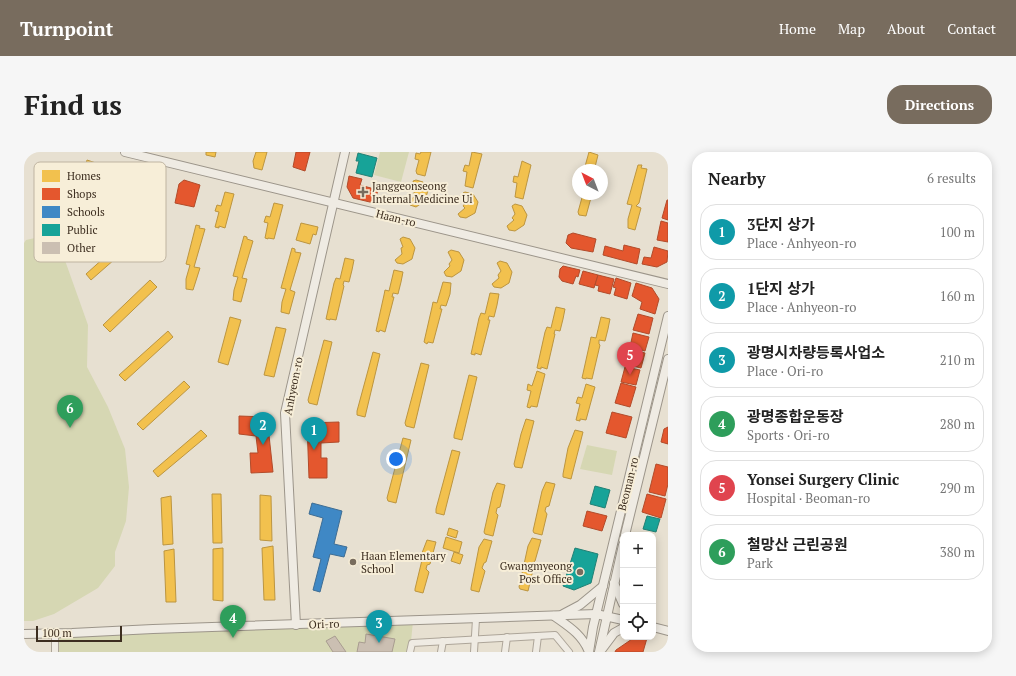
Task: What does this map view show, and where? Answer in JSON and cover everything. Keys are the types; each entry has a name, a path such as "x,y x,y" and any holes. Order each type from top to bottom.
{"main road":[{"name":"Haan-ro","path":"125,152 166,162"},
{"name":"Anhyeon-ro","path":"296,625 286,414 345,152"},
{"name":"Haan-ro","path":"166,162 668,284"},
{"name":"Beoman-ro","path":"589,652 596,614 668,316"},
{"name":"Beoman-ro","path":"626,532 668,358"},
{"path":"600,652 606,616 620,558"},
{"path":"614,583 620,597"},
{"path":"554,616 567,612 580,605 603,586"},
{"name":"Ori-ro","path":"24,634 596,614 620,619"},
{"path":"554,616 577,632 585,642 589,652"},
{"path":"656,628 668,631"},
{"path":"600,652 608,639 620,630"}],"street":[{"path":"474,652 477,639 476,619"},
{"path":"55,634 55,652"},
{"path":"536,652 538,636"},
{"path":"410,652 412,643 507,637 555,636 569,652"},
{"path":"505,652 507,637"},
{"path":"441,652 443,641"}],"green space":[{"path":"380,152 409,152 401,182 374,175"},
{"path":"34,238 34,262 66,262 88,325 87,367 108,407 125,449 129,487 126,521 115,552 115,566 98,588 54,614 33,621 24,621 24,243 26,240"},
{"path":"587,445 617,451 612,475 580,469"},
{"path":"413,621 410,652 55,652 55,634"}],"building: Homes":[{"path":"206,152 216,152 215,157 206,155"},
{"path":"256,152 267,152 262,170 254,168 253,161"},
{"path":"421,152 431,152 425,176 417,174 416,171 419,160 415,159 416,153 420,154"},
{"path":"472,152 482,154 473,188 465,186 467,172 463,171 465,165 469,166"},
{"path":"589,152 598,155 596,164 586,164"},
{"path":"522,161 531,165 523,199 515,197 517,183 513,182 514,176 518,177"},
{"path":"638,165 642,165 641,168 647,169 639,203 636,206 641,208 635,230 628,228 628,219 632,205 627,204"},
{"path":"416,180 423,182 428,190 425,201 416,207 410,205 408,202 415,196 413,194 416,190 413,181"},
{"path":"225,192 234,194 225,228 219,226 219,228 215,227 219,212 215,211 217,205 221,206"},
{"path":"463,193 473,194 478,202 475,213 466,218 460,217 458,214 465,208 463,206 466,202"},
{"path":"581,200 590,200 586,216 579,215 578,212"},
{"path":"274,203 283,205 274,239 268,239 265,238 268,223 264,222 266,216 270,217"},
{"path":"515,204 522,206 527,215 524,225 515,231 509,230 507,226 514,220 512,218 515,214 512,206"},
{"path":"301,223 318,227 316,235 313,234 310,244 296,240"},
{"path":"196,225 200,226 199,228 205,229 194,267 200,268 193,290 186,289 186,279 190,265 186,264"},
{"path":"244,236 253,241 242,278 247,279 241,302 233,300 238,277 233,276"},
{"path":"403,237 410,239 415,248 412,259 403,264 397,263 395,260 402,254 401,248 403,247 400,239"},
{"path":"292,248 295,249 295,252 301,253 290,290 295,292 289,314 281,312 286,289 281,288"},
{"path":"451,250 459,252 464,260 461,271 452,277 446,276 444,272 450,266 449,264 452,260 448,252"},
{"path":"345,258 354,260 349,282 344,281 336,320 326,319 334,283 336,278 340,279"},
{"path":"500,261 507,263 512,272 509,283 501,288 494,287 492,284 499,278 498,275 501,271 497,263"},
{"path":"99,262 112,262 91,280 86,274"},
{"path":"394,270 403,272 401,282 398,294 393,293 392,297 394,297 385,332 380,330 379,332 376,331 385,290 389,291"},
{"path":"150,280 157,287 110,332 103,325"},
{"path":"443,282 451,283 450,294 446,306 441,305 440,309 442,309 433,343 428,342 427,344 424,342 433,302 437,303"},
{"path":"490,293 499,294 494,317 489,316 488,320 490,320 481,355 475,353 475,355 471,354 479,318 481,313 485,314"},
{"path":"556,307 565,309 560,331 555,330 547,369 541,367 541,369 537,368 545,332 547,327 551,328"},
{"path":"230,317 241,320 228,365 218,362"},
{"path":"601,317 610,319 605,341 599,340 600,345 592,379 582,378 591,337 596,338"},
{"path":"276,327 286,329 274,377 264,375"},
{"path":"168,331 173,337 125,381 119,375"},
{"path":"324,340 332,342 317,405 309,403 308,400"},
{"path":"373,352 380,354 365,417 357,415 357,411"},
{"path":"421,363 429,365 414,428 406,426 405,423"},
{"path":"537,371 545,374 537,407 531,406 530,408 527,407 531,391 527,390 528,384 532,386"},
{"path":"469,375 477,377 462,440 454,438 454,435"},
{"path":"184,381 190,387 143,430 137,424"},
{"path":"586,384 595,387 586,420 580,419 580,421 576,420 580,404 576,403 578,397 582,398"},
{"path":"526,419 534,421 522,468 515,467 514,464"},
{"path":"201,430 207,436 158,477 153,471"},
{"path":"575,430 583,432 571,479 563,477 563,474 568,448"},
{"path":"403,438 411,440 396,503 388,501 387,498"},
{"path":"452,450 460,452 444,515 436,513 436,509"},
{"path":"546,482 555,484 549,506 546,507 545,511 547,514 542,535 534,533 533,531 542,491"},
{"path":"497,483 505,485 500,507 497,508 496,513 498,515 493,536 485,534 484,532 493,492"},
{"path":"212,494 221,494 222,543 213,543"},
{"path":"260,495 271,496 272,541 260,540"},
{"path":"171,496 173,544 163,545 161,498"},
{"path":"449,528 458,531 456,538 447,535"},
{"path":"446,537 462,542 459,553 443,548"},
{"path":"532,538 541,540 535,561 532,563 531,567 533,570 528,591 520,589 519,587 528,546"},
{"path":"484,539 492,541 486,562 482,568 485,571 479,592 471,590 471,588 479,547"},
{"path":"427,540 436,542 430,564 427,565 426,569 429,572 423,593 415,591 415,589 422,560 422,553"},
{"path":"273,546 275,600 264,600 262,548"},
{"path":"223,548 223,601 213,600 213,549"},
{"path":"174,549 176,602 166,602 164,551"},
{"path":"454,552 463,555 460,564 451,561"}],"building: Shops":[{"path":"296,152 310,152 305,171 293,167"},
{"path":"349,176 362,179 360,185 378,190 374,203 353,198 347,187"},
{"path":"184,180 200,185 194,207 175,203 179,184"},
{"path":"668,200 668,220 662,218"},
{"path":"661,221 668,223 668,242 657,240"},
{"path":"573,233 596,239 593,252 571,248 566,243 568,235"},
{"path":"624,245 640,249 637,264 603,255 605,246 623,251"},
{"path":"654,247 668,251 667,262 657,267 642,264 644,257 651,258"},
{"path":"563,266 580,270 578,277 576,276 573,284 562,281 559,277 560,269"},
{"path":"583,271 598,275 594,288 579,284"},
{"path":"598,275 614,279 610,294 598,291 599,286 595,285"},
{"path":"616,278 631,283 627,299 614,295 616,288 613,287"},
{"path":"636,283 652,288 659,299 655,314 640,309 642,302 632,296"},
{"path":"638,314 653,318 649,334 633,330"},
{"path":"633,333 649,337 645,351 630,347"},
{"path":"629,349 645,353 641,368 625,364"},
{"path":"625,367 640,370 636,385 621,382"},
{"path":"621,383 636,387 630,407 615,403"},
{"path":"612,412 632,417 626,438 606,433"},
{"path":"239,416 267,417 273,472 251,473 250,453 258,453 256,436 239,434"},
{"path":"339,422 339,442 321,443 321,458 327,458 327,478 309,478 307,423"},
{"path":"668,427 668,444 661,442 664,429"},
{"path":"656,464 668,467 668,484 665,496 649,492"},
{"path":"647,494 666,499 661,518 642,512"},
{"path":"587,511 607,516 602,531 583,526"},
{"path":"631,640 646,640 643,652 615,652"}],"building: Schools":[{"path":"312,503 342,511 334,544 347,547 344,557 330,554 320,592 313,590 321,559 313,557 323,518 309,514"}],"building: Public":[{"path":"358,153 377,158 372,177 356,173 359,161 356,161"},
{"path":"595,486 610,490 605,508 590,504"},
{"path":"647,516 660,519 656,532 643,529"},
{"name":"Gwangmyeong Post Office","path":"575,548 598,554 591,583 574,590 563,586"}],"building: Other":[{"path":"366,634 395,639 392,652 357,652 359,642 365,643"},
{"path":"335,636 346,652 333,652 326,641"}],"place":[{"name":"Janggeonseong Internal Medicine Ui","path":"363,192"},
{"name":"Yonsei Surgery Clinic","path":"630,375"},
{"name":"철망산 근린공원","path":"70,428"},
{"name":"1단지 상가","path":"263,445"},
{"name":"3단지 상가","path":"314,450"},
{"name":"Haan Elementary School","path":"353,562"},
{"name":"Gwangmyeong Post Office","path":"580,572"},
{"name":"광명종합운동장","path":"233,638"},
{"name":"광명시차량등록사업소","path":"379,643"}]}
